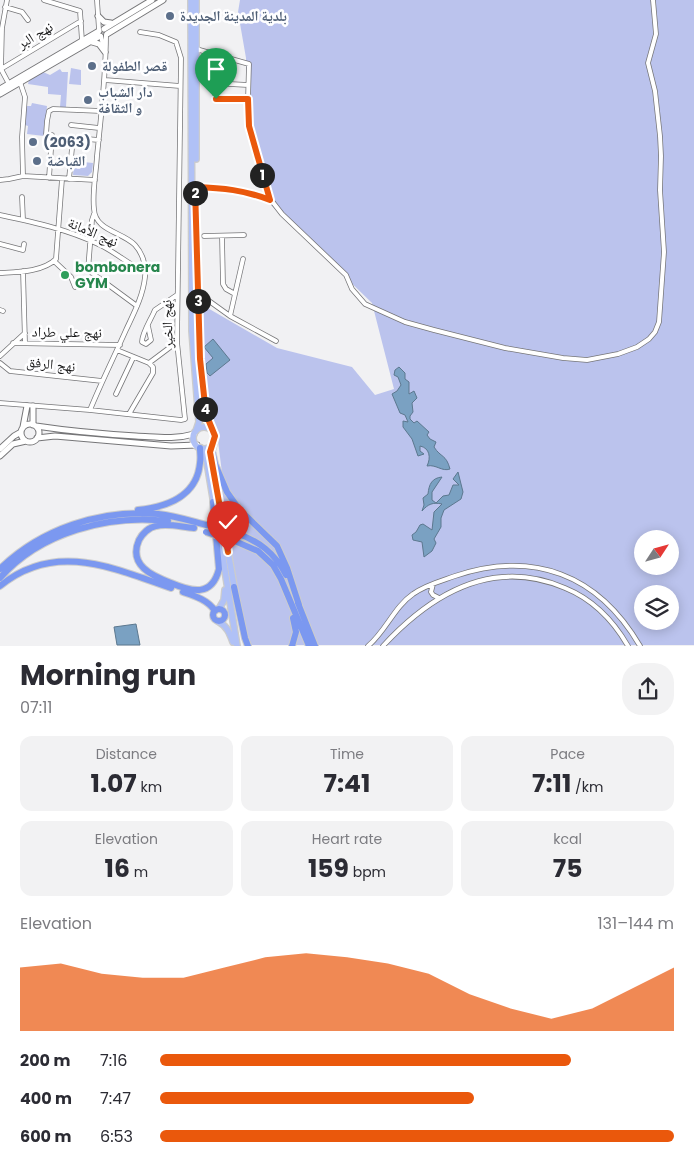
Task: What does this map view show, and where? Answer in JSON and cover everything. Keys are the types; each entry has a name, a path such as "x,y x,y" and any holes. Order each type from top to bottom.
{"highway":[{"path":"212,445 215,464 227,492 244,514 277,546 287,568 299,605"},
{"path":"0,569 24,549 46,536 78,523 162,506 181,497 192,485 197,475 201,461 199,447"},
{"path":"194,528 164,525 149,528 138,541 136,554 139,563 152,575 181,587 199,590 210,586 217,577 219,569 213,502"},
{"path":"110,516 153,514 174,516 236,533 256,542 273,555 286,575 315,646"},
{"path":"0,578 21,559 45,544 92,525 125,520 168,521 258,550 273,565 282,580 309,646"},
{"path":"237,542 265,559 276,574 295,623 296,632 292,646"},
{"path":"0,586 20,572 40,565 70,561 87,562 114,568 196,596 217,610 213,614 214,618 219,622"},
{"path":"234,587 248,646"}],"main road":[{"path":"187,0 191,3 192,331 199,422 194,441 207,462 235,646"},
{"path":"196,0 195,187 198,332 204,404 215,436 210,452 244,646"},
{"path":"195,433 202,427 212,430"},
{"path":"199,447 212,445"},
{"path":"217,610 224,600 226,584"},
{"path":"219,622 224,624 230,632 235,646"}],"street":[{"path":"7,0 2,31 1,69 9,84"},
{"path":"44,0 80,11 82,40"},
{"path":"97,0 98,17 105,51 105,80 88,270 137,306"},
{"path":"0,90 89,43 112,23 152,0"},
{"path":"0,94 82,40 102,33 163,0"},
{"path":"195,187 229,188 253,193 270,200 346,275 352,289 365,304 405,322 505,348 563,358 587,360 618,354 637,347 649,339 655,332 659,322 664,252 660,190 662,156 655,91 648,63 656,34 653,0"},
{"path":"5,7 22,12 28,20"},
{"path":"98,17 104,22 112,23"},
{"name":"نهج البر","path":"1,69 81,21"},
{"name":"نهج الخير","path":"0,403 185,419 177,342 181,58 176,42 159,35 140,32"},
{"path":"89,43 98,44 105,51"},
{"path":"196,49 249,64 249,126 270,200"},
{"path":"207,53 211,83 216,99 248,99"},
{"path":"19,80 25,97 22,137 23,176"},
{"path":"105,80 180,86"},
{"path":"211,83 248,85"},
{"path":"50,178 52,135 46,135 49,111 53,109 101,111"},
{"path":"71,125 100,128"},
{"path":"69,179 73,138 99,140"},
{"path":"0,180 23,176 95,180"},
{"path":"0,273 23,271 48,265 54,261 62,179"},
{"path":"22,197 23,220"},
{"path":"90,410 137,306 145,272 143,259 134,244 107,229 94,214"},
{"name":"نهج الأمانة","path":"0,215 57,229 90,240 145,272"},
{"path":"204,236 244,235"},
{"path":"222,236 223,284 226,289 235,294"},
{"path":"0,244 23,250 24,244"},
{"path":"230,316 242,259"},
{"path":"54,261 71,277 75,287"},
{"path":"23,271 25,343"},
{"path":"198,293 230,316 276,341"},
{"path":"148,326 156,309 177,295"},
{"path":"0,356 24,333"},
{"path":"149,363 177,342"},
{"name":"نهج علي طراد","path":"13,343 120,345"},
{"path":"117,350 149,363 154,368 153,374 129,414"},
{"path":"116,394 133,358"},
{"name":"نهج الرفق","path":"0,363 10,371 102,381"},
{"path":"30,406 34,426 38,432 37,438"},
{"path":"26,441 22,436 22,429 30,406"},
{"path":"0,456 14,436 28,424 103,434 165,439 195,433"},
{"path":"3,450 13,444 55,436 199,447"},
{"path":"368,646 380,635 404,602 418,590 474,570 498,565 519,565 549,570 579,583 599,596 623,619 640,646"},
{"path":"383,646 402,626 439,598 458,588 492,577 518,576 554,583 582,596 604,614 628,646"},
{"path":"433,584 431,592 439,598"}],"shaded area":[{"path":"240,0 694,0 694,645 247,645 216,474 222,473 217,433 206,390 199,303 277,348 352,367 375,395 394,389 372,303 265,197 248,127 246,58 238,12"},
{"path":"71,68 81,70 81,85 69,84"},
{"path":"60,69 62,72 68,72 66,107 60,107 61,95 48,94 48,87 28,84 29,80 43,72 50,75"},
{"path":"32,103 47,106 44,136 27,134 28,126 25,125 26,106 31,106"},
{"path":"74,161 93,163 92,172 88,176 73,175"},
{"path":"213,339 230,360 210,376 207,373 206,364 213,358 204,347"},
{"path":"399,367 405,373 405,379 409,382 409,394 414,391 417,398 412,403 413,412 410,419 414,423 417,421 429,432 427,435 436,442 434,447 445,458 450,469 444,470 427,466 429,460 428,451 420,446 420,451 424,454 418,456 412,439 403,427 403,421 408,422 405,415 400,413 392,394 401,385 398,377 394,375 395,370"},
{"path":"458,472 463,492 461,499 444,510 441,518 441,527 434,539 436,543 432,551 424,557 422,542 413,540 412,535 423,524 432,530 434,512 442,504 436,503 443,496 449,495 453,485 459,485 453,479"},
{"path":"442,477 432,492 432,500 436,503 431,504 422,511 424,505 423,498 428,494 429,487 432,482"},
{"path":"136,624 140,645 117,645 114,627"}],"place":[{"name":"بلدية المدينة الجديدة","path":"170,16"},
{"name":"قصر الطفولة","path":"92,66"},
{"name":"دار الشباب و الثقافة","path":"88,100"},
{"name":"(2063)","path":"33,142"},
{"name":"القباضة","path":"37,161"},
{"name":"bombonera GYM","path":"65,275"}],"route":[{"path":"216,99 248,99 249,126 270,200 253,193 229,188 195,187 198,332 204,404 208,421 215,436 210,452 228,552"}]}
